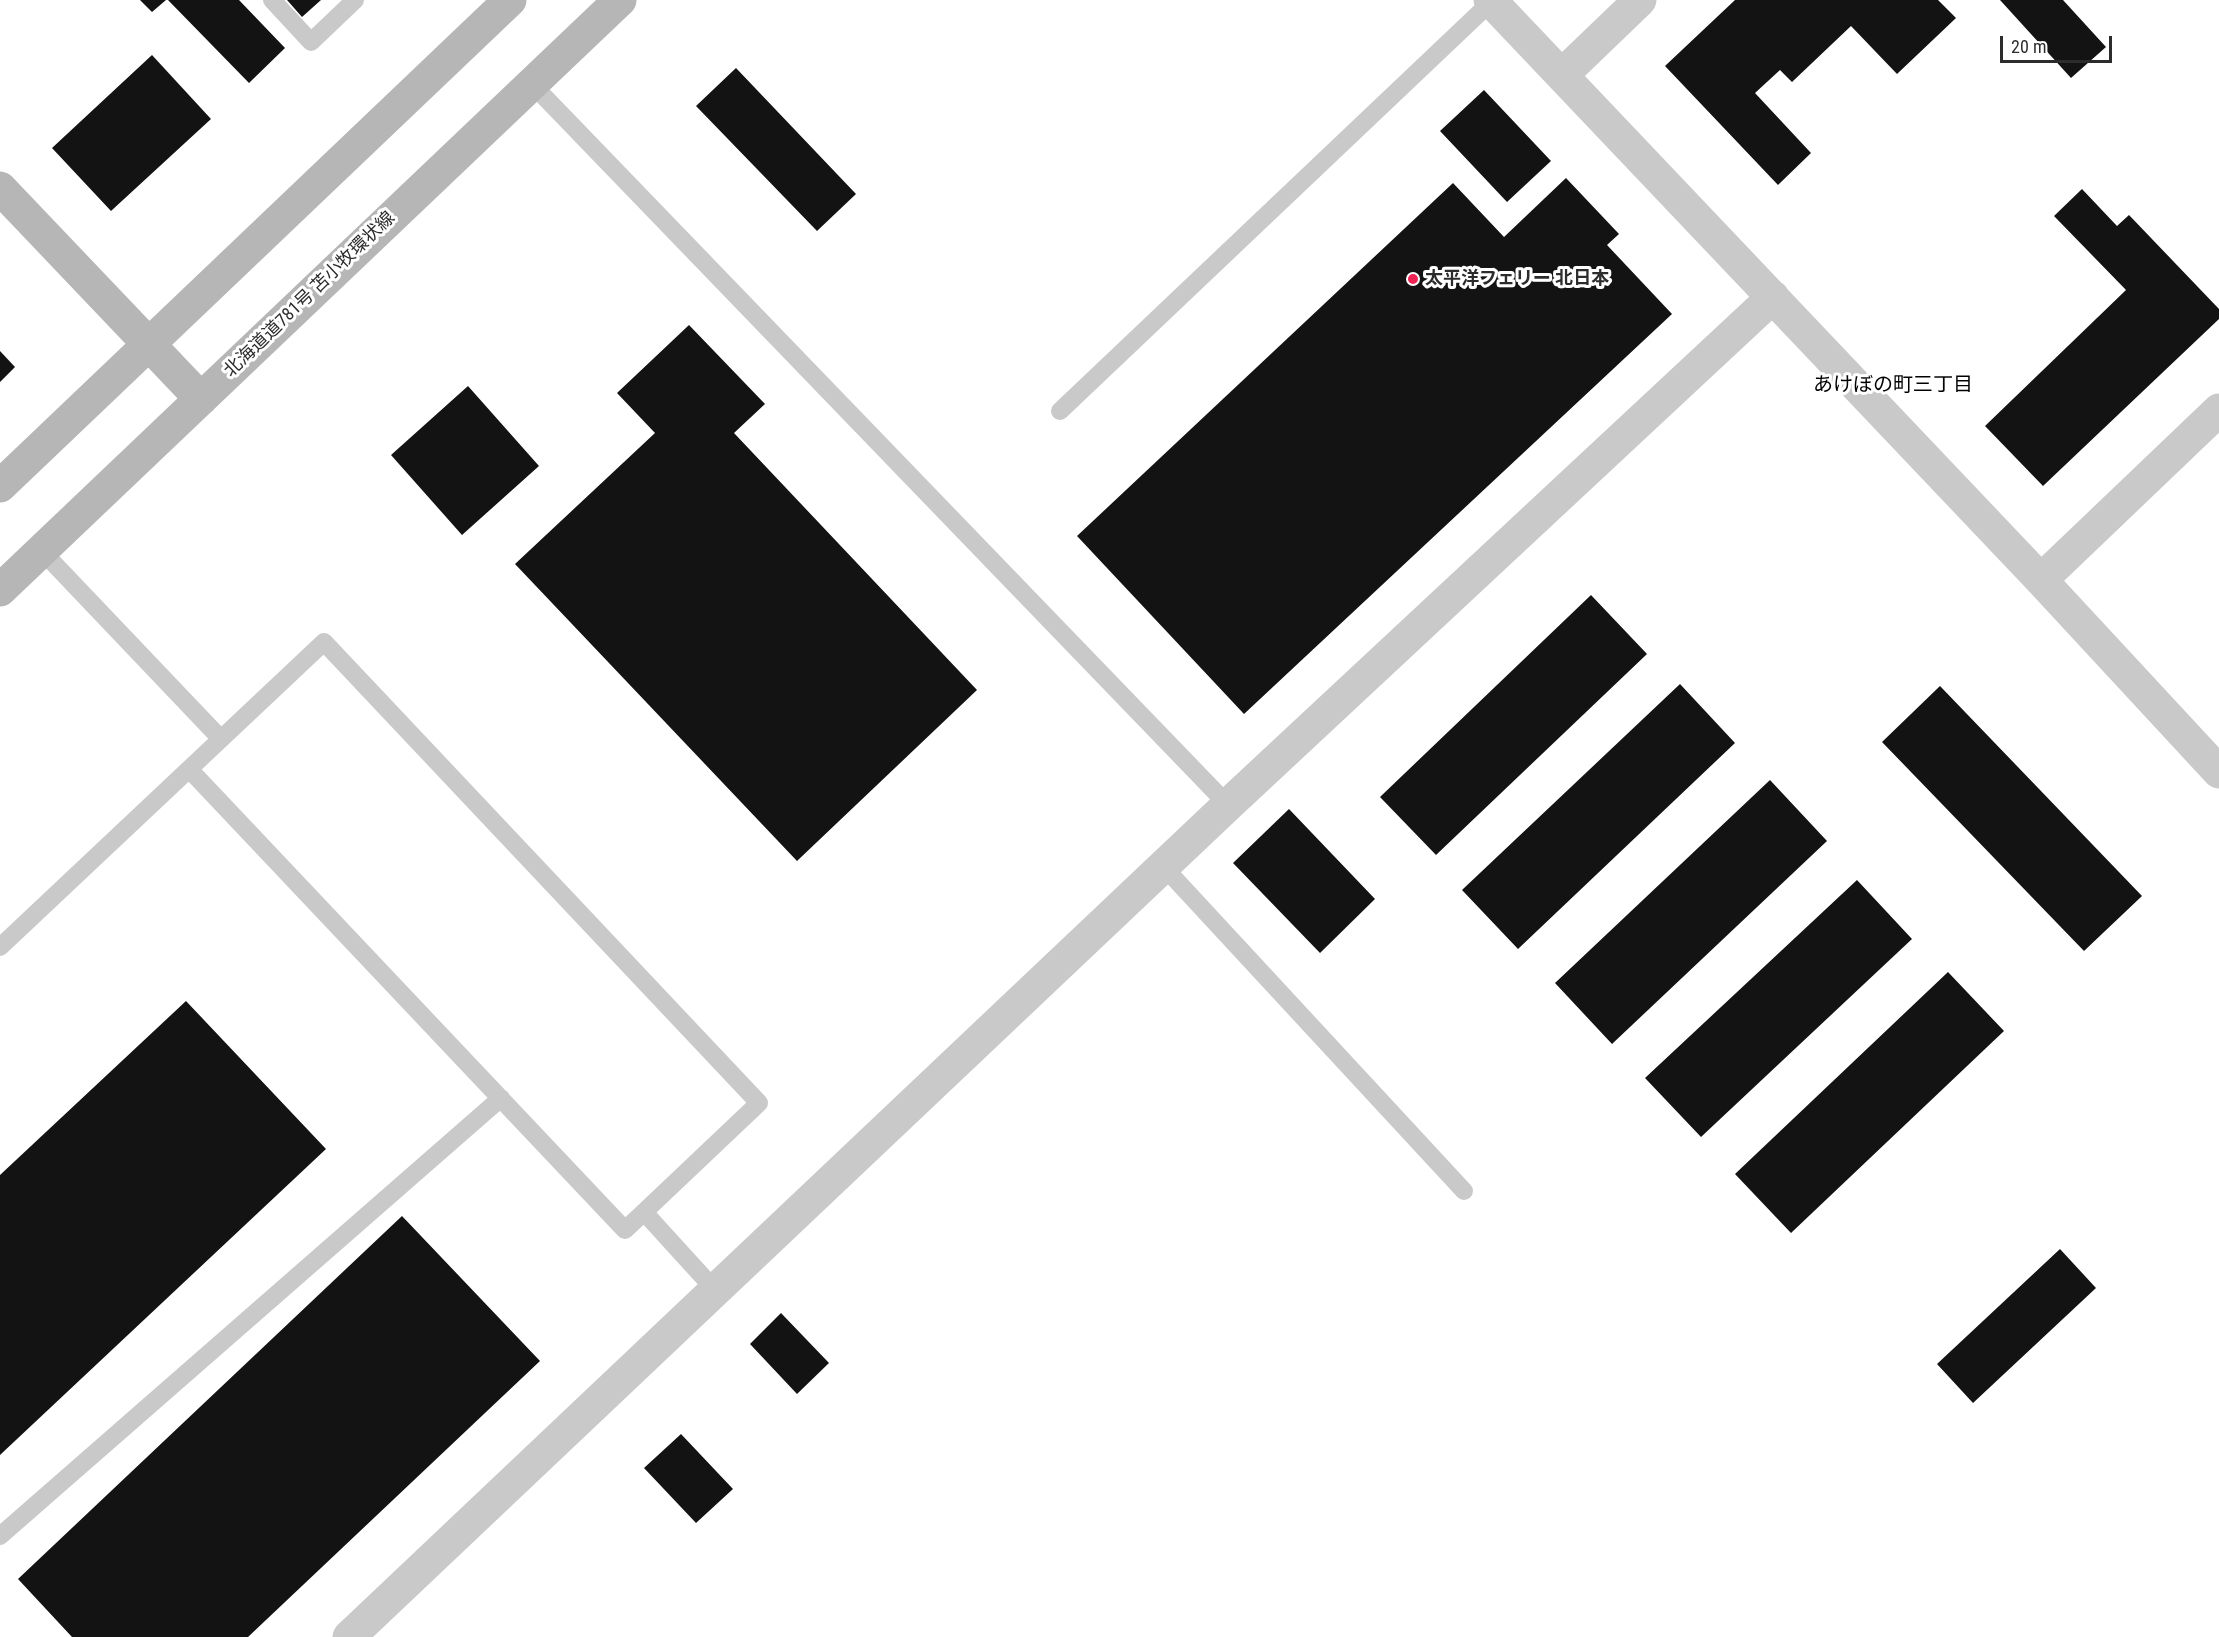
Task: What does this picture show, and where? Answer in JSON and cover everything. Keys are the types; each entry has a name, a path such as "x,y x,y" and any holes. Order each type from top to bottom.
{"main road":[{"path":"0,486 510,0"},
{"name":"北海道道781号 苫小牧環状線","path":"0,590 620,0"},
{"path":"0,188 201,399"}],"street":[{"path":"1562,75 1640,0"},
{"path":"1491,1 2041,580 2219,772"},
{"path":"349,1637 1227,805 1773,297"},
{"path":"2041,580 2219,410"}],"lane":[{"path":"272,0 311,42 355,0"},
{"path":"1060,411 1491,1"},
{"path":"532,84 1227,805"},
{"path":"41,550 221,739"},
{"path":"0,947 189,769 324,642 759,1103 625,1230 189,769"},
{"path":"1163,866 1464,1191"},
{"path":"0,1536 501,1098"},
{"path":"644,1212 715,1290"}],"building":[{"path":"140,0 166,0 152,12"},
{"path":"168,0 239,0 285,48 249,83"},
{"path":"287,0 321,0 302,17"},
{"path":"1735,0 1938,0 1956,18 1897,74 1851,26 1792,82 1780,70 1755,93 1811,153 1778,185 1665,66"},
{"path":"2000,0 2063,0 2106,47 2071,78"},
{"path":"152,55 211,119 111,211 52,148"},
{"path":"736,68 856,194 817,231 696,106"},
{"path":"1484,90 1551,161 1507,202 1440,131"},
{"path":"1566,178 1619,234 1607,245 1672,314 1244,714 1077,536 1453,183 1504,237"},
{"path":"2082,189 2117,226 2129,215 2219,309 2219,319 2043,486 1985,426 2126,290 2054,216"},
{"path":"689,325 765,404 734,433 977,690 797,861 515,564 655,433 617,393"},
{"path":"0,351 15,367 0,382"},
{"path":"468,386 539,466 462,535 391,455"},
{"path":"1591,595 1647,654 1436,855 1380,797"},
{"path":"1680,684 1735,743 1518,949 1462,890"},
{"path":"1940,686 2142,896 2084,951 1882,742"},
{"path":"1770,780 1827,841 1612,1044 1555,983"},
{"path":"1289,809 1375,899 1320,953 1233,863"},
{"path":"1857,880 1912,939 1701,1137 1645,1078"},
{"path":"1948,972 2004,1031 1791,1233 1735,1174"},
{"path":"186,1001 326,1149 0,1455 0,1175"},
{"path":"402,1216 540,1361 248,1637 72,1637 18,1579"},
{"path":"2060,1249 2096,1288 1973,1403 1937,1364"},
{"path":"781,1313 829,1363 797,1394 750,1344"},
{"path":"681,1434 733,1489 696,1523 644,1468"}],"place":[{"name":"太平洋フェリー 北日本","path":"1413,279"}],"district":[{"name":"あけぼの町三丁目","path":"1893,386"}]}
